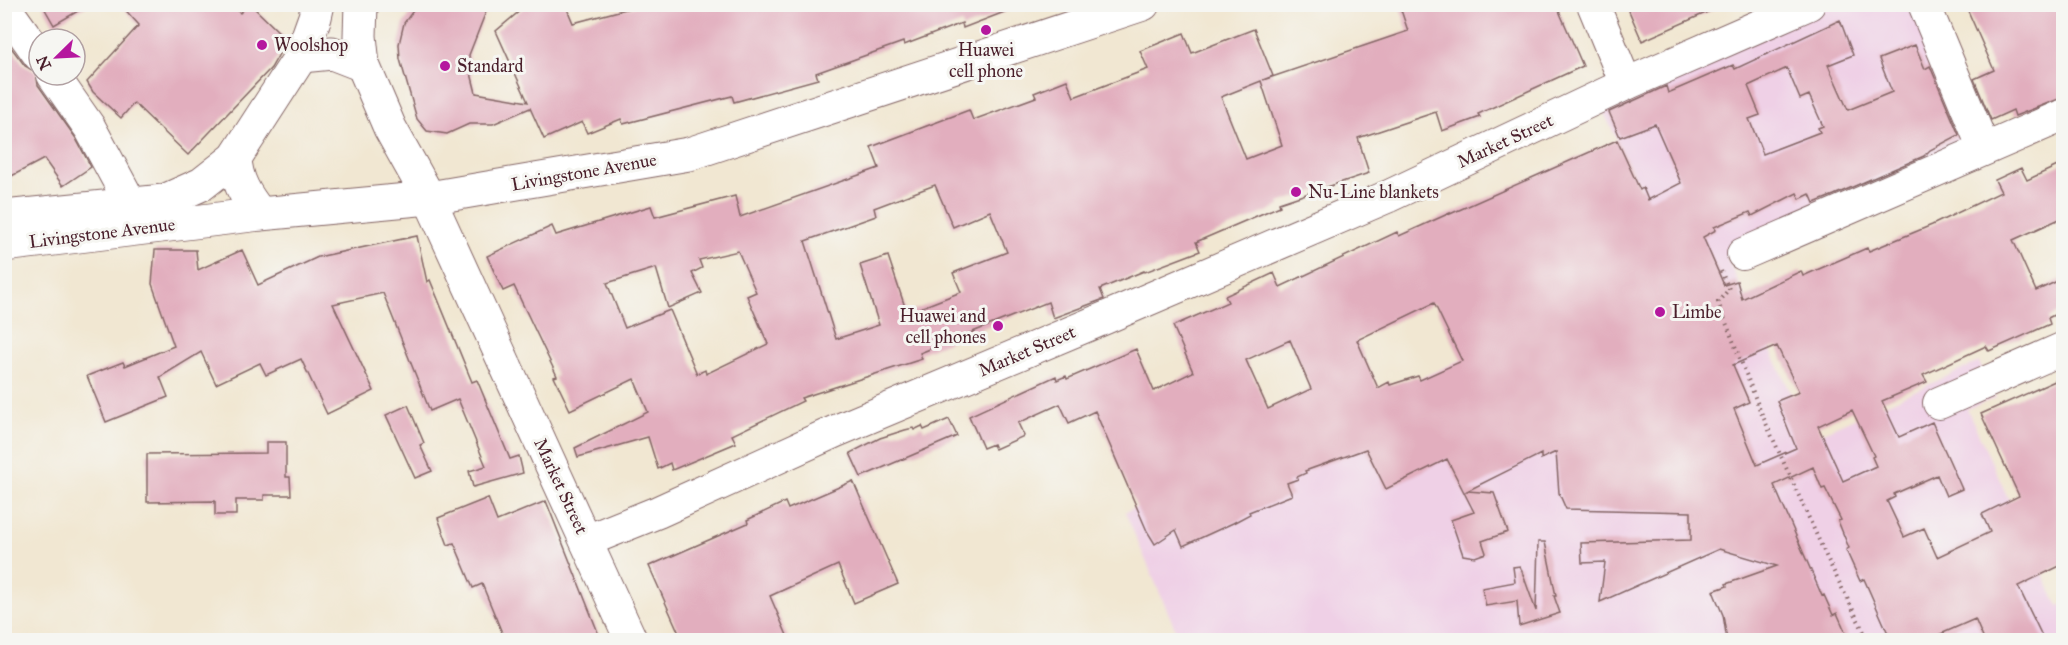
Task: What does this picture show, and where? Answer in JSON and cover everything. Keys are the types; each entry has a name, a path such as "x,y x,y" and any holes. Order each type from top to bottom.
{"highway":[{"name":"Livingstone Avenue","path":"4,217 164,201 202,184 235,158 301,56 318,4"},
{"path":"361,4 360,36 363,65 390,129 429,198"},
{"name":"Livingstone Avenue","path":"4,245 260,214 429,198 689,154 1143,4"},
{"path":"301,56 332,53 363,65"},
{"path":"235,158 236,173 245,194 260,214"}],"street":[{"path":"1593,4 1626,84"},
{"name":"Market Street","path":"429,198 586,541 658,512 836,431 1389,196 1626,84 1809,4"},
{"path":"1924,4 1984,149"},
{"path":"4,6 27,38"},
{"path":"61,87 90,128 131,204"},
{"path":"1743,254 2064,115"},
{"path":"1939,403 2064,348"},
{"path":"586,541 630,640"}],"path":[{"path":"1743,254 1718,265 1729,289 1718,302 1760,410 1827,558 1868,640"}],"shaded area":[{"name":"Limbe","path":"1827,5 1918,5 1976,146 1726,256 1812,437 1979,362 1996,398 1967,409 2058,606 2063,604 2063,640 1180,640 1125,512 1677,262 1600,105"}],"building":[{"path":"42,4 90,4 54,25"},
{"path":"120,4 232,4 240,13 250,4 287,40 271,68 188,155 134,103 121,118 93,92 87,82 139,25"},
{"path":"418,4 489,4 469,55 476,93 528,102 496,31 528,4 565,4 573,23 645,4 1020,6 963,28 962,23 904,45 903,42 816,73 818,79 734,102 732,96 623,124 621,119 587,133 582,122 544,139 530,108 493,124 469,124 447,134 427,131 417,119 400,59 399,44 404,23"},
{"path":"1399,4 1556,4 1583,66 1478,114 1480,117 1442,131 1436,112 1358,138 1369,173 1279,203 1280,206 1196,242 1200,251 1100,289 1104,299 1053,318 1048,302 920,353 922,359 801,398 803,401 732,435 736,443 672,470 670,463 658,469 648,437 578,457 575,448 648,412 634,379 570,410 554,377 557,376 514,286 503,291 487,256 552,226 556,235 651,206 655,217 735,196 740,217 879,168 871,147 969,110 973,120 1036,97 1034,93 1067,80 1074,97 1148,69 1140,51 1184,33 1192,53 1254,29 1273,76 1263,80 1408,31","holes":["1261,81 1282,145 1246,159 1221,97","935,185 953,227 990,211 1007,252 953,273 961,292 907,313 888,256 860,265 879,325 836,339 805,241 876,216 874,208","738,251 756,292 747,296 768,344 706,374 705,370 697,374 670,310 625,328 607,283 656,268 668,308 702,293 692,273 702,268 699,260"]},
{"path":"1626,4 1726,4 1642,41"},
{"path":"1965,4 2064,4 2064,97 2015,116 2013,110 1991,120 1974,79 1994,70"},
{"path":"1840,20 1853,55 1828,65 1848,110 1892,92 1879,59 1915,45 1925,69 1930,66 1959,135 1930,150 1924,156 1814,203 1810,194 1800,199 1797,193 1752,216 1750,212 1714,227 1716,230 1703,237 1724,285 1737,281 1742,299 1801,271 1803,276 1867,248 1869,251 1932,225 2001,192 1995,180 2021,168 2027,180 2064,163 2064,217 2013,240 2036,291 2064,278 2064,310 2048,318 2050,324 1989,351 1986,346 1923,375 1927,382 1882,401 1899,437 1932,422 1962,489 1946,496 1937,475 1894,494 1895,497 1887,501 1904,537 1924,528 1937,557 1990,532 1982,514 2019,496 1981,414 2064,377 2064,564 2018,586 2044,640 1984,640 1975,619 1927,640 1891,640 1864,579 1860,581 1846,550 1849,548 1838,521 1841,520 1825,488 1822,489 1813,467 1774,485 1822,596 1824,595 1833,615 1837,613 1849,640 1727,640 1723,615 1713,591 1777,566 1719,549 1600,602 1605,562 1582,563 1581,543 1691,540 1691,512 1566,509 1559,493 1556,452 1541,459 1541,454 1467,491 1494,493 1508,532 1482,541 1486,553 1475,557 1463,555 1451,520 1474,512 1447,459 1386,489 1366,449 1305,471 1306,473 1297,477 1298,479 1287,483 1292,495 1249,512 1250,514 1233,523 1183,546 1176,530 1155,544 1147,531 1095,411 1069,423 1060,404 1018,423 1024,436 995,449 993,444 983,448 969,416 1056,376 1057,380 1066,376 1067,379 1136,349 1154,391 1193,372 1173,326 1228,302 1225,296 1274,273 1280,287 1397,232 1399,236 1617,140 1640,190 1643,188 1648,200 1681,183 1655,124 1620,137 1609,112 1666,86 1668,93 1733,65 1735,69","holes":["1787,68 1800,99 1809,95 1823,126 1818,128 1820,132 1763,154 1749,119 1760,115 1748,86","1434,303 1462,361 1420,380 1418,376 1390,385 1389,382 1378,388 1357,340","1290,340 1311,389 1268,409 1246,360","1777,346 1799,392 1777,401 1796,448 1757,465 1734,409 1749,402 1733,365","1852,410 1874,456 1872,457 1876,466 1843,481 1818,426"]},
{"path":"4,38 27,67 27,87 39,87 75,137 91,167 63,186 44,159 4,180"},
{"path":"417,236 427,282 430,280 472,382 477,380 510,459 519,456 523,473 473,487 469,471 486,466 458,399 430,411 383,293 333,304 374,391 327,414 301,359 266,375 260,363 216,384 201,352 160,377 168,397 106,422 87,376 123,362 125,366 174,346 152,284 155,250 196,250 198,270 242,250 258,285 318,257"},
{"path":"408,405 424,443 420,445 432,471 415,478 386,415"},
{"path":"949,419 957,436 861,477 850,453 880,438 922,426 924,430"},
{"path":"266,442 286,442 286,477 290,477 291,495 264,495 264,500 236,500 236,515 215,515 215,501 147,502 147,454 266,453"},
{"path":"853,481 898,584 854,603 838,565 770,596 789,640 682,640 649,566 748,523 747,520 785,502 788,509"},
{"path":"488,498 497,521 546,501 601,640 505,640 482,584 473,588 454,543 448,545 438,518"},
{"path":"1538,542 1545,542 1556,596 1554,596 1560,613 1519,626 1517,601 1486,606 1482,588 1515,582 1513,567 1520,566 1536,611"}],"place":[{"name":"Huawei cell phone","path":"986,30"},
{"name":"Woolshop","path":"262,45"},
{"name":"Standard","path":"445,66"},
{"name":"Nu-Line blankets","path":"1296,192"},
{"name":"Limbe","path":"1660,312"},
{"name":"Huawei and cell phones","path":"998,326"}]}
